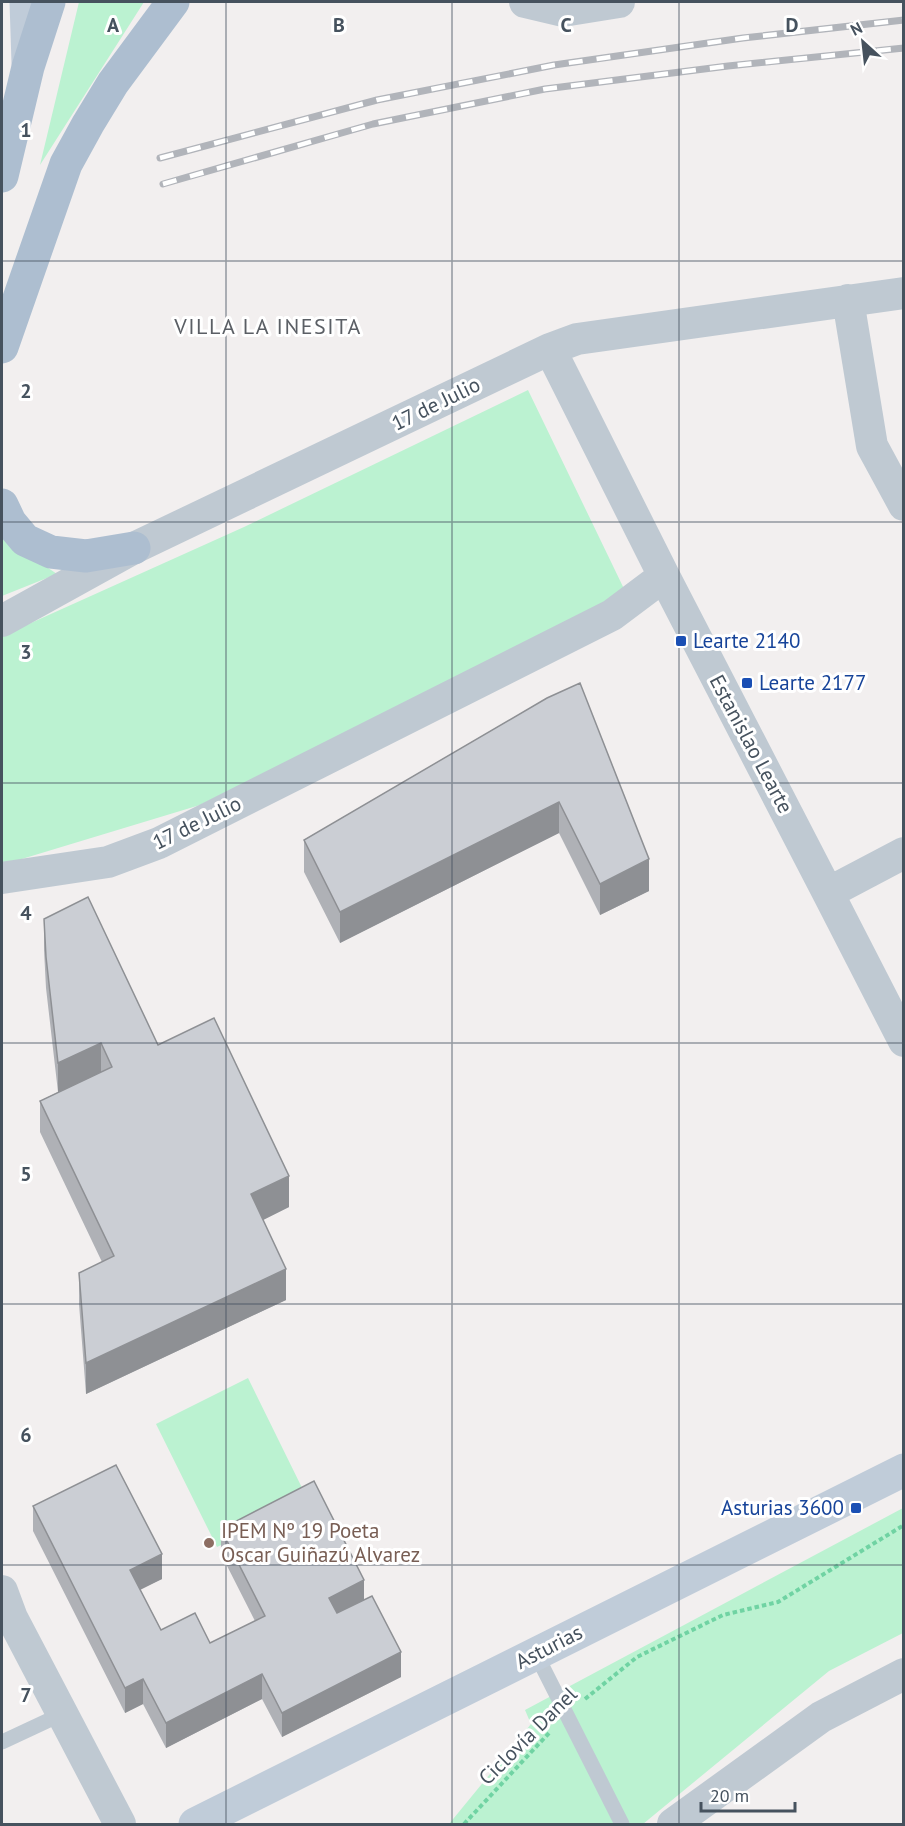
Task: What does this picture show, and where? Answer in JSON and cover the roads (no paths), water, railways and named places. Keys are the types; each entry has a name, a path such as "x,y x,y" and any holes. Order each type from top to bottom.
{"main road":[{"path":"2,176 28,68 49,2"},
{"path":"2,347 66,164 113,83 173,2"},
{"path":"2,505 10,522 25,540 51,552 86,556 134,548"}],"street":[{"path":"26,2 28,68"},
{"path":"525,2 563,11 619,2"},
{"name":"17 de Julio","path":"2,621 134,548 550,349 577,339 903,293"},
{"path":"848,300 872,446 903,505"},
{"name":"Estanislao Learte","path":"550,349 903,1041"},
{"name":"17 de Julio","path":"2,878 108,862 159,843 612,615 664,576"},
{"path":"828,893 903,853"},
{"name":"Asturias","path":"195,1824 903,1470"},
{"path":"2,1591 12,1618 120,1824"},
{"path":"673,1824 821,1717 903,1674"}],"lane":[{"path":"536,1654 622,1824"},
{"path":"2,1742 62,1714"}],"railway":[{"path":"160,158 377,100 554,65 743,38 904,20"},
{"path":"163,184 373,124 545,89 728,66 904,48"}],"place":[{"name":"Learte 2140","path":"681,641"},
{"name":"Learte 2177","path":"747,683"},
{"name":"Asturias 3600","path":"856,1508"},
{"name":"IPEM Nº 19 Poeta Oscar Guiñazú Alvarez","path":"209,1543"}],"district":[{"name":"VILLA LA INESITA","path":"268,326"}]}
